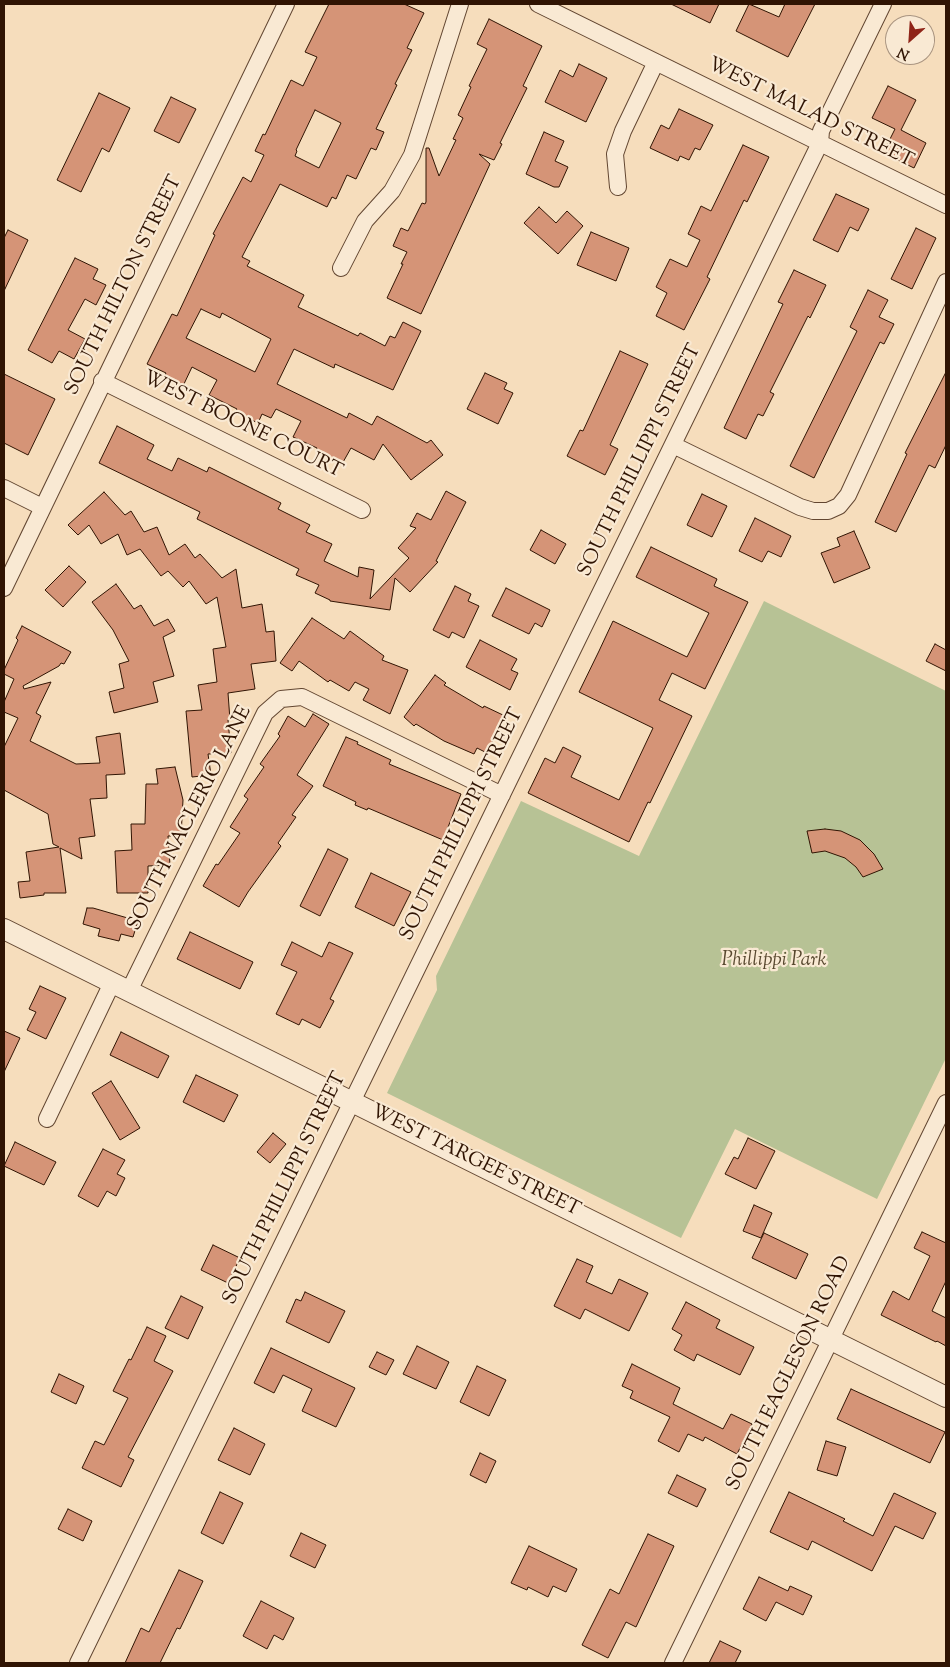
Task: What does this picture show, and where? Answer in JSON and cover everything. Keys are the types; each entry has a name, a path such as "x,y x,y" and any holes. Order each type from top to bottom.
{"street":[{"name":"SOUTH HILTON STREET","path":"4,588 102,381 286,4"},
{"path":"342,268 364,221 392,191 412,155 460,4"},
{"name":"WEST MALAD STREET","path":"538,4 946,205"},
{"name":"SOUTH PHILLIPPI STREET","path":"78,1663 820,143 821,131 884,4"},
{"path":"618,187 615,154 623,130 656,62"},
{"path":"672,445 800,507 813,511 828,512 839,506 848,495 946,282"},
{"name":"WEST BOONE COURT","path":"102,381 362,510"},
{"path":"4,488 42,507"},
{"name":"SOUTH NACLERIO LANE","path":"48,1119 265,713 281,699 302,697 502,795"},
{"name":"WEST TARGEE STREET","path":"4,929 946,1397"},
{"name":"SOUTH EAGLESON ROAD","path":"673,1663 946,1103"}],"green space":[{"name":"Phillippi Park","path":"764,601 946,691 946,1058 877,1199 735,1129 681,1238 387,1093 437,990 436,976 521,801 639,856"}],"building":[{"path":"329,4 404,4 424,13 407,48 412,50 376,129 384,132 376,150 371,148 356,179 347,175 336,199 332,197 327,207 280,184 242,257 250,261 247,266 304,295 298,307 358,336 360,333 385,346 390,336 395,338 403,322 421,331 393,390 335,364 334,368 294,349 277,384 347,418 349,413 372,425 377,416 427,443 431,440 443,455 411,480 383,444 374,460 351,448 342,464 317,450 317,448 293,437 301,421 276,409 271,418 262,414 258,423 235,412 237,409 209,395 217,380 192,367 183,386 164,377 166,373 147,364 172,314 177,316 215,235 213,234 243,177 251,182 264,155 255,151 263,134 265,135 291,80 303,86 317,57 305,52","holes":["315,110 341,123 319,168 295,156","201,309 220,318 222,313 271,339 255,372 186,338"]},
{"path":"671,4 719,4 710,23"},
{"path":"749,4 779,17 785,4 815,4 788,57 736,31"},
{"path":"489,19 542,46 523,86 527,88 500,143 502,144 494,160 479,154 490,164 421,314 387,298 407,252 393,246 401,228 408,231 422,203 425,204 426,202 426,148 429,148 439,176 456,140 453,139 463,118 458,115 471,87 469,86 487,49 477,44"},
{"path":"579,64 607,78 586,122 545,102 560,70 573,77"},
{"path":"888,86 916,100 901,130 926,143 914,168 883,153 895,129 872,118"},
{"path":"99,93 130,108 109,152 102,148 81,192 57,180"},
{"path":"171,97 196,109 179,143 154,131"},
{"path":"679,109 713,125 700,150 695,148 689,160 680,156 678,161 650,148 661,125 669,129"},
{"path":"544,132 564,141 555,161 568,167 559,187 554,187 526,174"},
{"path":"743,145 769,157 747,202 744,200 707,277 710,279 684,330 656,316 667,293 656,287 670,259 687,267 700,240 688,234 701,206 711,211"},
{"path":"836,194 869,209 858,231 850,227 838,252 813,240"},
{"path":"539,207 556,223 567,211 583,226 558,254 524,223"},
{"path":"916,228 936,238 912,289 891,279"},
{"path":"8,230 28,240 4,291 4,238"},
{"path":"591,232 629,248 616,281 577,265"},
{"path":"75,258 98,269 93,279 106,285 96,305 85,299 68,330 85,339 74,359 59,351 52,363 28,350"},
{"path":"794,270 826,285 810,318 808,316 770,392 774,394 763,416 758,414 746,439 724,428 783,304 778,302"},
{"path":"868,290 888,300 879,317 894,324 884,344 880,342 814,478 790,466 857,331 850,327"},
{"path":"620,351 648,364 610,445 618,449 605,475 567,456 580,430 583,431"},
{"path":"946,372 946,445 935,468 929,465 896,532 875,522 907,454 905,453"},
{"path":"485,373 507,383 504,389 513,393 498,424 467,409"},
{"path":"4,374 55,399 28,455 4,443"},
{"path":"117,426 154,445 147,459 172,471 178,458 207,472 209,467 281,503 278,509 310,525 306,532 332,544 324,561 358,577 359,567 374,570 370,599 409,558 398,548 416,528 410,526 417,513 431,520 446,491 466,502 436,561 438,562 410,592 395,578 390,610 330,601 315,593 319,585 296,575 299,569 197,519 200,512 99,463"},
{"path":"104,492 125,515 131,511 144,532 157,527 169,555 185,544 195,558 200,554 222,578 236,569 242,608 262,604 266,632 274,631 276,661 251,664 255,689 228,693 231,753 208,754 211,775 192,777 186,711 202,710 198,685 217,682 213,649 226,647 217,597 206,604 189,581 183,587 168,571 161,576 140,549 127,555 118,534 101,544 89,525 78,535 68,525"},
{"path":"702,494 727,506 712,537 687,525"},
{"path":"755,518 791,536 781,557 768,551 762,562 739,551"},
{"path":"541,530 566,544 555,564 530,550"},
{"path":"854,531 870,568 834,583 821,553 840,546 837,538"},
{"path":"651,547 717,579 714,586 748,602 705,689 672,673 659,700 692,716 629,842 528,793 545,758 555,763 563,747 581,756 571,777 619,800 653,728 579,692 613,621 687,657 709,613 636,577"},
{"path":"69,566 86,582 63,607 45,590"},
{"path":"116,584 134,609 141,605 154,626 168,619 175,631 163,637 174,676 153,682 158,702 114,713 109,692 124,688 119,664 129,661 113,630 92,602"},
{"path":"455,586 471,594 468,601 479,606 464,638 452,632 449,638 433,630"},
{"path":"506,588 550,610 542,627 535,623 529,634 492,616"},
{"path":"312,618 344,639 350,631 384,656 382,660 408,670 390,714 363,700 369,689 355,682 349,691 330,680 328,682 299,661 292,671 280,663"},
{"path":"22,626 71,652 64,664 61,663 59,666 23,686 24,689 51,682 36,713 41,716 30,741 76,764 100,763 96,737 120,733 125,774 106,775 107,798 90,799 95,836 79,838 82,859 60,848 66,893 44,893 44,895 20,898 18,882 30,881 26,852 59,847 53,844 48,814 4,790 4,747 18,718 4,712 4,702 14,679 4,674 4,670 18,640 16,638"},
{"path":"480,640 517,659 511,670 518,673 510,690 466,667"},
{"path":"935,644 946,650 946,671 926,661"},
{"path":"435,675 446,683 444,685 483,708 484,706 505,716 487,753 477,748 474,754 444,741 416,724 414,726 404,717"},
{"path":"313,714 329,724 297,775 313,786 292,815 296,817 278,843 281,846 239,907 203,886 216,864 218,865 240,833 230,827 248,799 244,796 264,767 260,764 280,736 278,734 288,716 305,727"},
{"path":"346,737 391,760 389,764 461,794 443,840 368,808 367,810 355,805 356,802 323,786"},
{"path":"175,767 183,800 181,836 168,836 170,865 148,866 148,893 117,893 115,851 132,850 131,824 145,824 146,784 158,784 156,769"},
{"path":"825,829 841,831 860,840 874,854 883,869 863,877 856,867 845,858 825,851 812,853 807,831"},
{"path":"328,849 348,859 320,916 300,906"},
{"path":"371,873 411,892 394,926 355,907"},
{"path":"87,908 138,921 133,937 121,934 119,941 98,936 100,929 83,924"},
{"path":"190,932 253,962 240,989 177,959"},
{"path":"292,942 322,957 329,942 353,953 330,999 334,1001 320,1028 302,1019 299,1025 276,1014 297,972 281,965"},
{"path":"40,986 66,998 46,1039 27,1030 36,1012 29,1009"},
{"path":"4,1031 20,1038 4,1072"},
{"path":"121,1032 169,1056 158,1078 110,1055"},
{"path":"196,1075 238,1095 224,1122 183,1102"},
{"path":"111,1081 140,1128 120,1140 92,1093"},
{"path":"273,1133 286,1144 270,1163 257,1152"},
{"path":"748,1138 775,1151 756,1189 725,1174 734,1157 738,1159"},
{"path":"15,1142 56,1162 44,1185 4,1166"},
{"path":"103,1149 125,1160 117,1174 125,1178 116,1196 107,1191 98,1207 78,1196"},
{"path":"754,1205 772,1213 761,1238 743,1231"},
{"path":"922,1232 946,1243 946,1281 932,1311 946,1318 946,1346 881,1315 893,1291 909,1300 930,1256 914,1248"},
{"path":"764,1233 808,1254 796,1279 752,1258"},
{"path":"213,1245 240,1258 228,1283 201,1270"},
{"path":"577,1259 593,1266 586,1282 612,1294 619,1279 648,1293 629,1331 585,1309 580,1319 554,1306"},
{"path":"305,1292 345,1311 329,1343 286,1322 296,1299 301,1301"},
{"path":"181,1296 203,1307 188,1339 165,1328"},
{"path":"686,1302 720,1320 716,1328 754,1347 740,1375 697,1354 694,1361 674,1350 682,1335 672,1329"},
{"path":"147,1327 166,1336 154,1361 173,1371 128,1457 134,1460 121,1487 82,1468 95,1441 104,1445 128,1398 113,1391"},
{"path":"417,1346 449,1362 436,1389 403,1374"},
{"path":"271,1348 355,1388 336,1427 302,1411 312,1389 283,1375 274,1393 254,1383"},
{"path":"377,1352 394,1360 386,1375 369,1367"},
{"path":"632,1364 680,1388 673,1404 723,1429 731,1414 752,1424 737,1454 705,1437 703,1441 688,1434 679,1452 658,1441 670,1417 630,1398 633,1391 622,1386"},
{"path":"477,1366 506,1380 489,1416 460,1402"},
{"path":"59,1374 84,1386 76,1404 51,1392"},
{"path":"851,1389 945,1432 930,1463 837,1419"},
{"path":"234,1428 265,1444 250,1475 218,1460"},
{"path":"826,1441 846,1447 837,1476 817,1470"},
{"path":"480,1453 496,1461 486,1483 470,1475"},
{"path":"677,1475 706,1489 697,1507 668,1493"},
{"path":"220,1492 243,1503 223,1544 201,1533"},
{"path":"789,1492 845,1519 843,1521 873,1536 894,1493 936,1513 923,1539 895,1526 872,1571 812,1541 808,1550 770,1532"},
{"path":"68,1509 92,1521 83,1541 58,1529"},
{"path":"301,1533 326,1545 315,1568 290,1556"},
{"path":"648,1534 674,1546 636,1627 626,1622 608,1658 582,1645 610,1589 619,1594"},
{"path":"529,1546 577,1569 566,1592 553,1586 548,1597 528,1587 527,1590 511,1583"},
{"path":"179,1570 203,1581 180,1629 177,1628 160,1663 125,1663 141,1628 149,1632"},
{"path":"759,1577 788,1591 790,1586 812,1596 803,1615 776,1602 766,1621 743,1609"},
{"path":"261,1601 294,1618 283,1640 274,1635 267,1649 243,1636"},
{"path":"720,1641 741,1651 735,1663 709,1663"}]}
